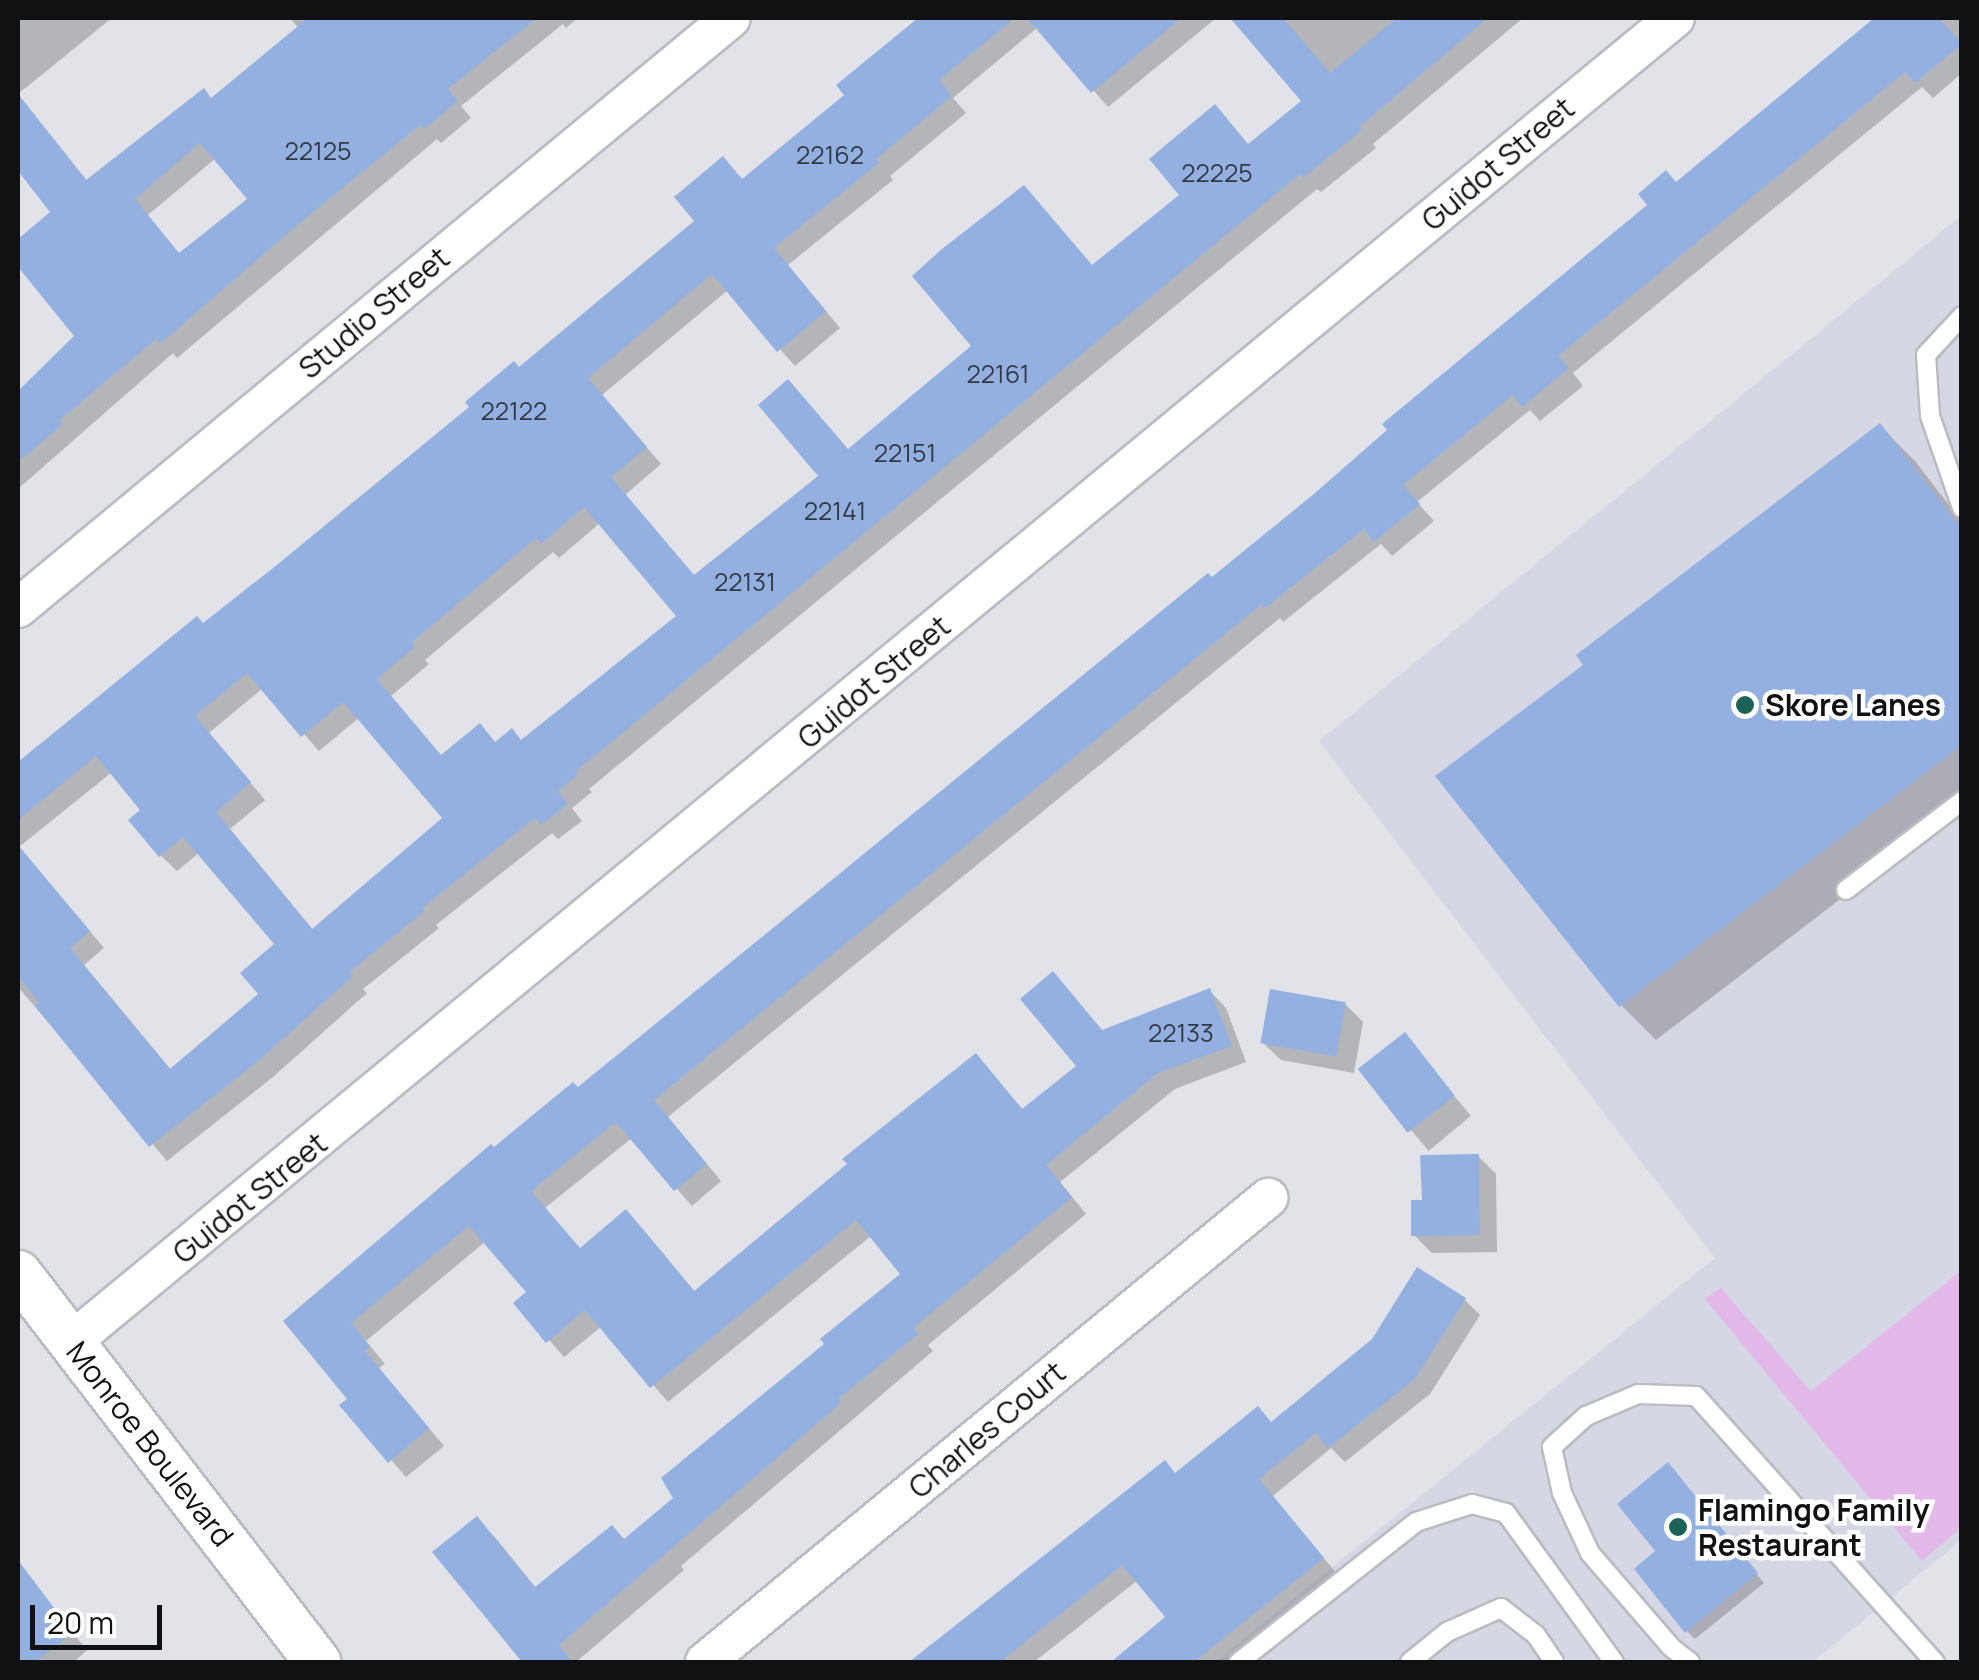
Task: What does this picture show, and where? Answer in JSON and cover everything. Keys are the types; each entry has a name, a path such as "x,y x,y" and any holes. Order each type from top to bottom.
{"street":[{"name":"Studio Street","path":"18,608 730,18"},
{"name":"Guidot Street","path":"72,1342 1675,18"},
{"name":"Charles Court","path":"705,1662 1268,1198"},
{"name":"Monroe Boulevard","path":"18,1273 318,1662"}],"lane":[{"path":"1962,316 1926,355 1930,416 1962,508"},
{"path":"1846,890 1962,801"},
{"path":"1690,1662 1671,1647 1590,1553 1562,1494 1552,1447 1586,1416 1638,1394 1696,1396 1935,1662"},
{"path":"1239,1662 1416,1522 1472,1504 1506,1513 1614,1662"},
{"path":"1410,1662 1447,1632 1501,1608 1536,1635 1554,1662"}],"shaded area":[{"path":"1961,216 1961,1540 1813,1662 1215,1662 1715,1258 1319,741"},
{"path":"1961,1271 1961,1528 1922,1561 1705,1299 1721,1288 1811,1391"}],"building":[{"path":"308,18 537,18 448,89 458,101 424,129 420,125 296,226 160,344 156,339 60,420 63,424 18,462 18,391 74,336 18,267 18,239 50,212 18,171 18,94 86,180 204,88 211,98","holes":["200,143 247,199 179,253 135,199"]},
{"path":"918,18 1015,18 939,80 952,96 876,159 879,163 774,248 826,311 777,352 712,274 588,378 647,447 611,477 694,575 818,476 758,405 788,379 848,449 971,346 912,276 942,249 1024,185 1092,265 1179,195 1149,159 1215,104 1248,144 1301,101 1230,18 1283,18 1330,73 1397,18 1488,18 1359,127 1362,130 1303,178 1300,174 575,772 578,775 558,791 568,804 541,825 535,818 422,908 425,911 349,972 353,976 257,1062 149,1147 35,1006 39,1002 18,976 18,845 90,931 70,948 170,1069 258,994 240,973 274,944 183,837 159,857 128,820 140,810 96,756 18,820 18,762 197,616 203,623 278,564 469,407 465,402 514,361 519,367 694,221 674,197 723,156 742,179 844,95 836,85","holes":["584,507 676,616 521,740 512,728 495,742 480,723 441,755 377,679 415,647 411,643 536,538 541,544","247,673 301,737 343,702 442,818 312,929 216,812 251,782 195,716"]},
{"path":"1027,18 1181,18 1091,93"},
{"path":"1874,18 1939,18 1962,44 1915,83 1905,72 1558,356 1569,368 1522,407 1513,395 1403,485 1420,504 1374,542 1364,529 1265,608 1262,604 654,1100 707,1164 674,1191 616,1122 531,1191 580,1248 626,1209 694,1291 847,1164 842,1159 976,1053 1022,1109 1076,1066 1020,999 1053,971 1102,1030 1210,988 1232,1046 1158,1073 1046,1165 1072,1197 913,1328 918,1334 838,1399 841,1403 559,1645 572,1662 522,1662 432,1552 477,1516 535,1587 612,1525 624,1539 673,1498 661,1478 824,1344 820,1339 900,1274 856,1220 650,1388 585,1310 546,1343 513,1303 526,1292 469,1226 351,1323 370,1346 365,1351 429,1428 388,1463 339,1405 347,1399 283,1321 491,1144 494,1147 573,1082 578,1087 1208,573 1212,577 1315,493 1387,430 1382,424 1647,205 1638,194 1666,170 1676,182"},
{"name":"Skore Lanes","path":"1880,423 1962,529 1962,745 1619,1007 1435,776 1583,665 1576,655"},
{"path":"1270,989 1346,1002 1336,1057 1260,1043"},
{"path":"1405,1032 1455,1096 1408,1133 1358,1069"},
{"path":"1479,1154 1480,1235 1411,1236 1411,1200 1422,1200 1420,1155"},
{"path":"1417,1267 1466,1298 1415,1379 1328,1448 1316,1433 1259,1479 1324,1558 1194,1662 1111,1662 1165,1617 1122,1565 1000,1662 909,1662 1165,1460 1175,1473 1258,1406 1271,1422 1372,1339"},
{"name":"Flamingo Family Restaurant","path":"1668,1462 1758,1573 1685,1633 1634,1569 1655,1551 1617,1504"},
{"path":"18,1560 73,1633 35,1662 18,1662"}],"place":[{"name":"Skore Lanes","path":"1745,705"},
{"name":"Flamingo Family Restaurant","path":"1678,1527"}]}
